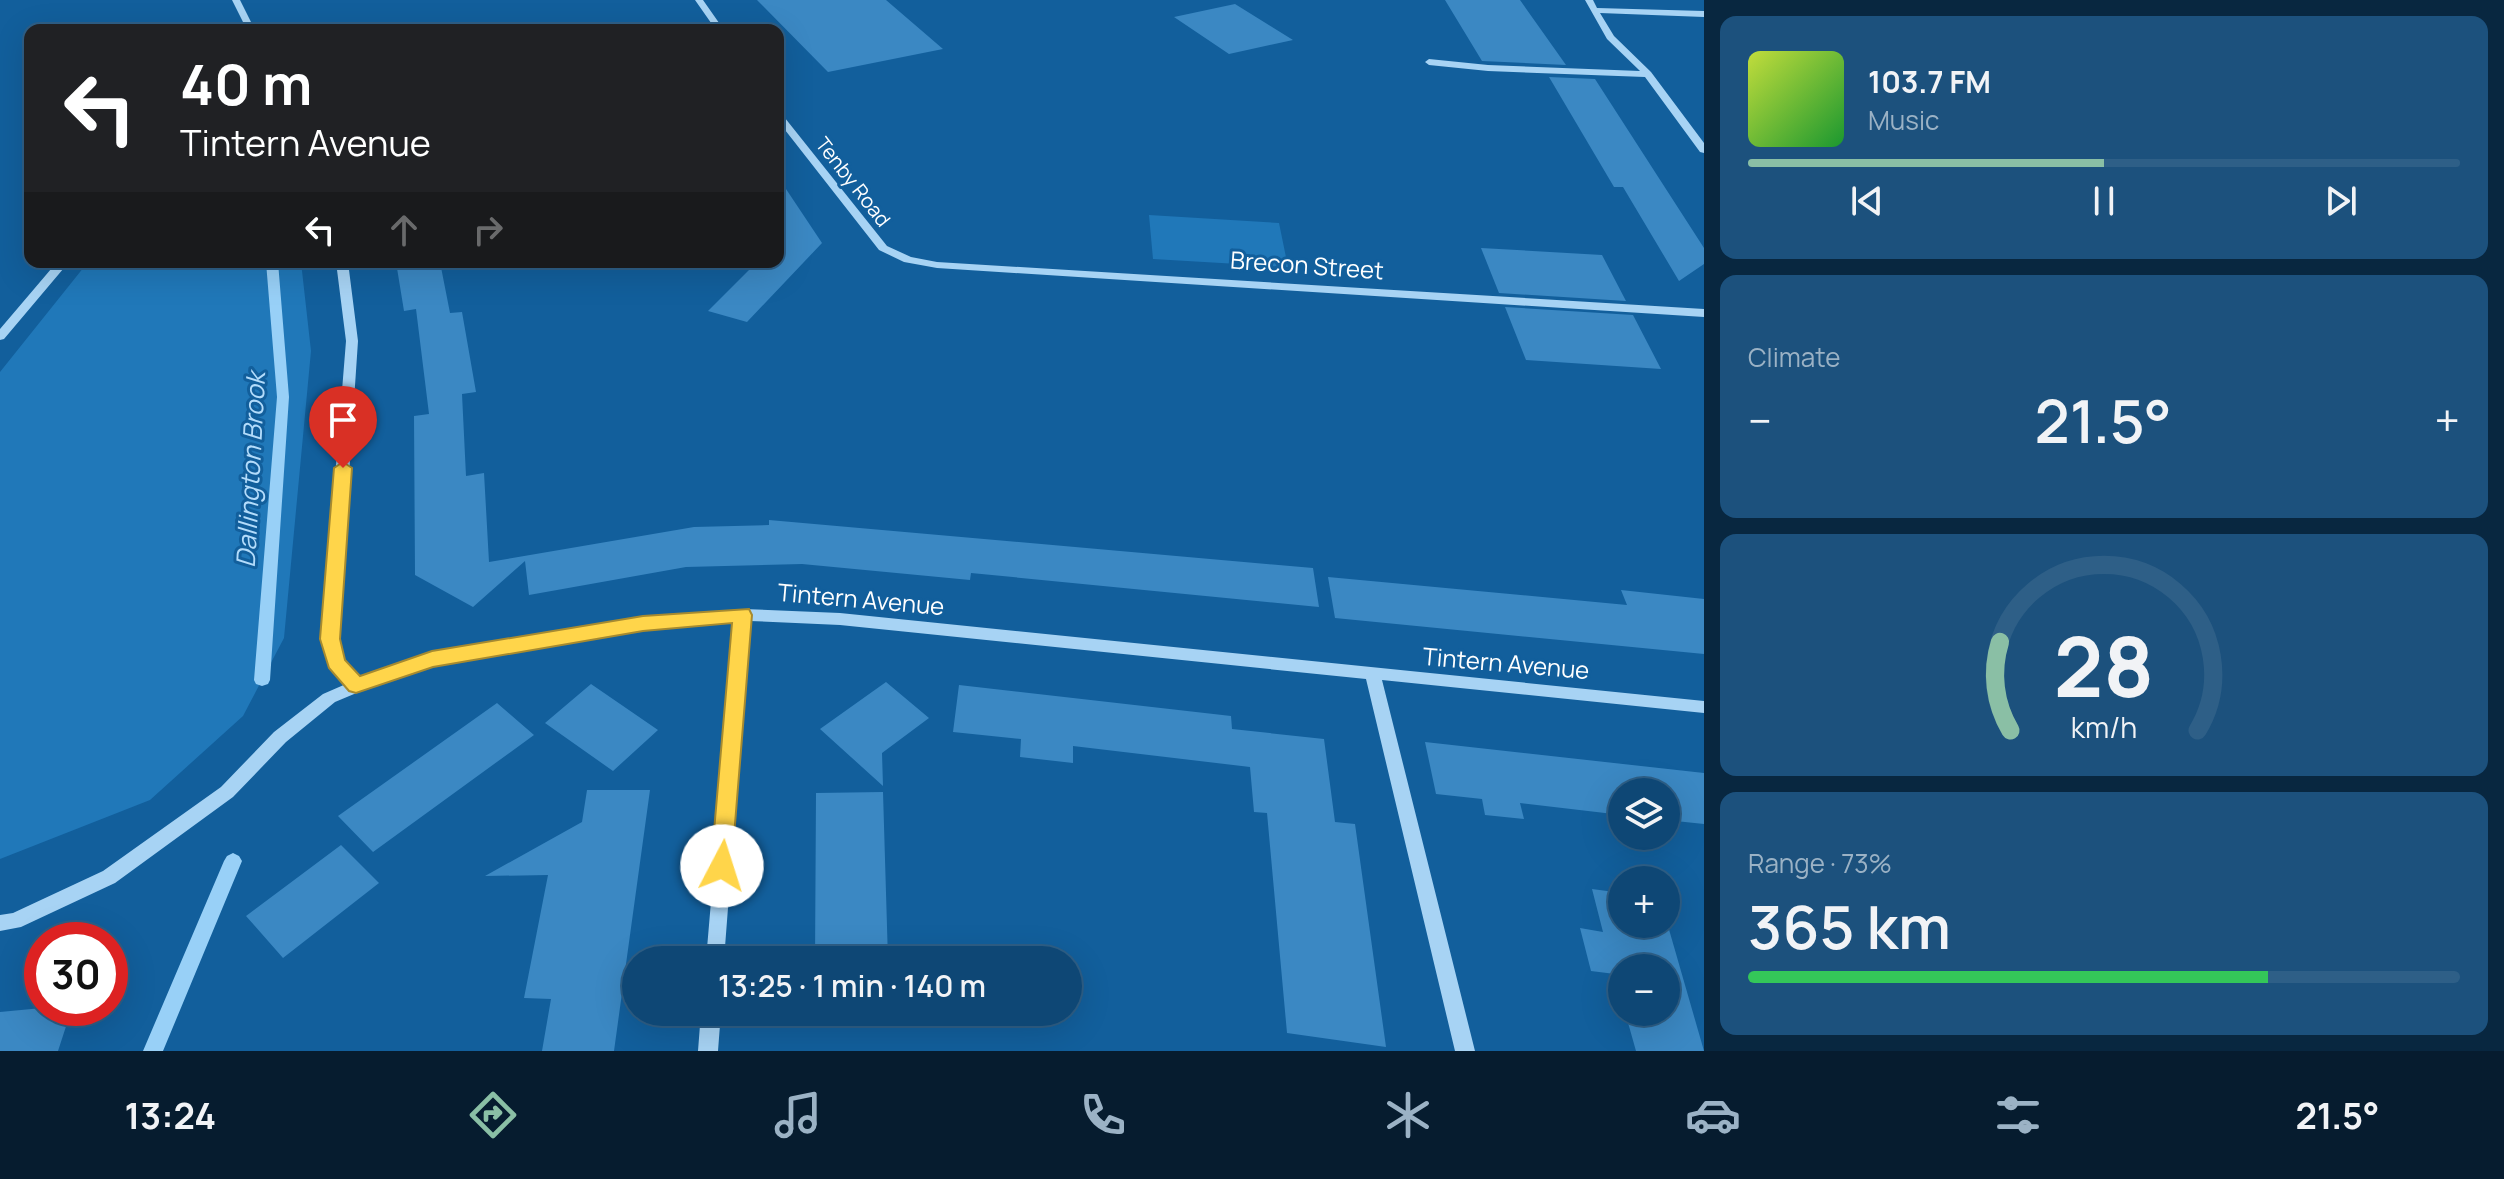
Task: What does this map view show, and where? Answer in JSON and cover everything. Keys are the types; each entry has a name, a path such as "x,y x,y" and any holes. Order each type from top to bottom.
{"street":[{"path":"236,0 248,24"},
{"path":"699,0 716,24"},
{"path":"1589,0 1610,37 1648,74 1704,150"},
{"path":"1595,10 1704,14"},
{"path":"1429,62 1488,68 1648,74"},
{"name":"Tenby Road","path":"784,123 883,248 908,260"},
{"name":"Brecon Street","path":"908,260 1704,313"},
{"path":"0,336 58,268"},
{"path":"343,268 352,341 330,639 336,663 356,685"},
{"path":"716,946 743,615"},
{"name":"Tintern Avenue","path":"0,923 15,921 109,877 227,792 306,715 329,698 356,685 432,659 643,624 743,615 840,619 1373,676 1704,707"},
{"path":"1373,676 1465,1051"},
{"path":"708,1051 710,1026"}],"shaded area":[{"path":"1149,215 1279,223 1288,267 1153,259"},
{"path":"83,268 302,268 311,351 284,638 243,716 150,800 0,859 0,372"}],"building":[{"path":"757,0 886,0 943,49 828,72"},
{"path":"1445,0 1520,0 1566,65 1482,61"},
{"path":"1235,4 1293,40 1229,54 1174,17"},
{"path":"1549,77 1595,79 1704,248 1704,264 1679,281 1623,187 1614,187"},
{"path":"784,186 822,243 747,322 708,311 751,268 784,268"},
{"path":"1481,248 1602,255 1626,301 1499,293"},
{"path":"397,268 441,268 450,313 462,312 476,392 462,394 466,476 484,473 489,562 694,527 769,525 769,520 1313,568 1319,607 971,573 970,580 802,564 686,567 529,595 525,561 473,607 415,575 414,416 429,414 416,309 404,311"},
{"path":"1505,307 1633,315 1661,369 1526,360"},
{"path":"1328,577 1627,605 1621,590 1704,599 1704,654 1335,618"},
{"path":"886,682 929,718 882,753 883,786 820,729"},
{"path":"591,684 658,730 613,771 545,723"},
{"path":"959,685 1231,716 1232,729 1324,739 1335,822 1355,824 1386,1047 1287,1033 1267,813 1254,812 1250,767 1073,746 1073,763 1020,757 1021,739 953,732"},
{"path":"497,703 534,735 373,852 338,816"},
{"path":"1425,742 1704,773 1704,824 1680,821 1680,778 1608,778 1608,813 1520,803 1524,819 1485,815 1482,799 1436,794"},
{"path":"587,790 650,790 628,946 622,946 622,993 614,1051 542,1051 551,999 524,998 548,875 485,876 582,822"},
{"path":"883,792 888,946 815,946 816,793"},
{"path":"341,845 379,883 283,958 246,916"},
{"path":"1592,889 1608,891 1608,938 1671,938 1676,954 1608,954 1608,973 1591,971 1580,928 1603,932"},
{"path":"1680,968 1704,1051 1636,1051 1629,1026 1680,1026"},
{"path":"24,1010 24,1026 66,1026 58,1051 0,1051 0,1012"}],"waterway":[{"name":"Dallington Brook","path":"262,680 283,397 272,268"},
{"name":"Dallington Brook","path":"153,1051 233,861"}],"route":[{"path":"343,468 330,639 336,663 356,685 432,659 643,624 743,615 722,866"}]}
